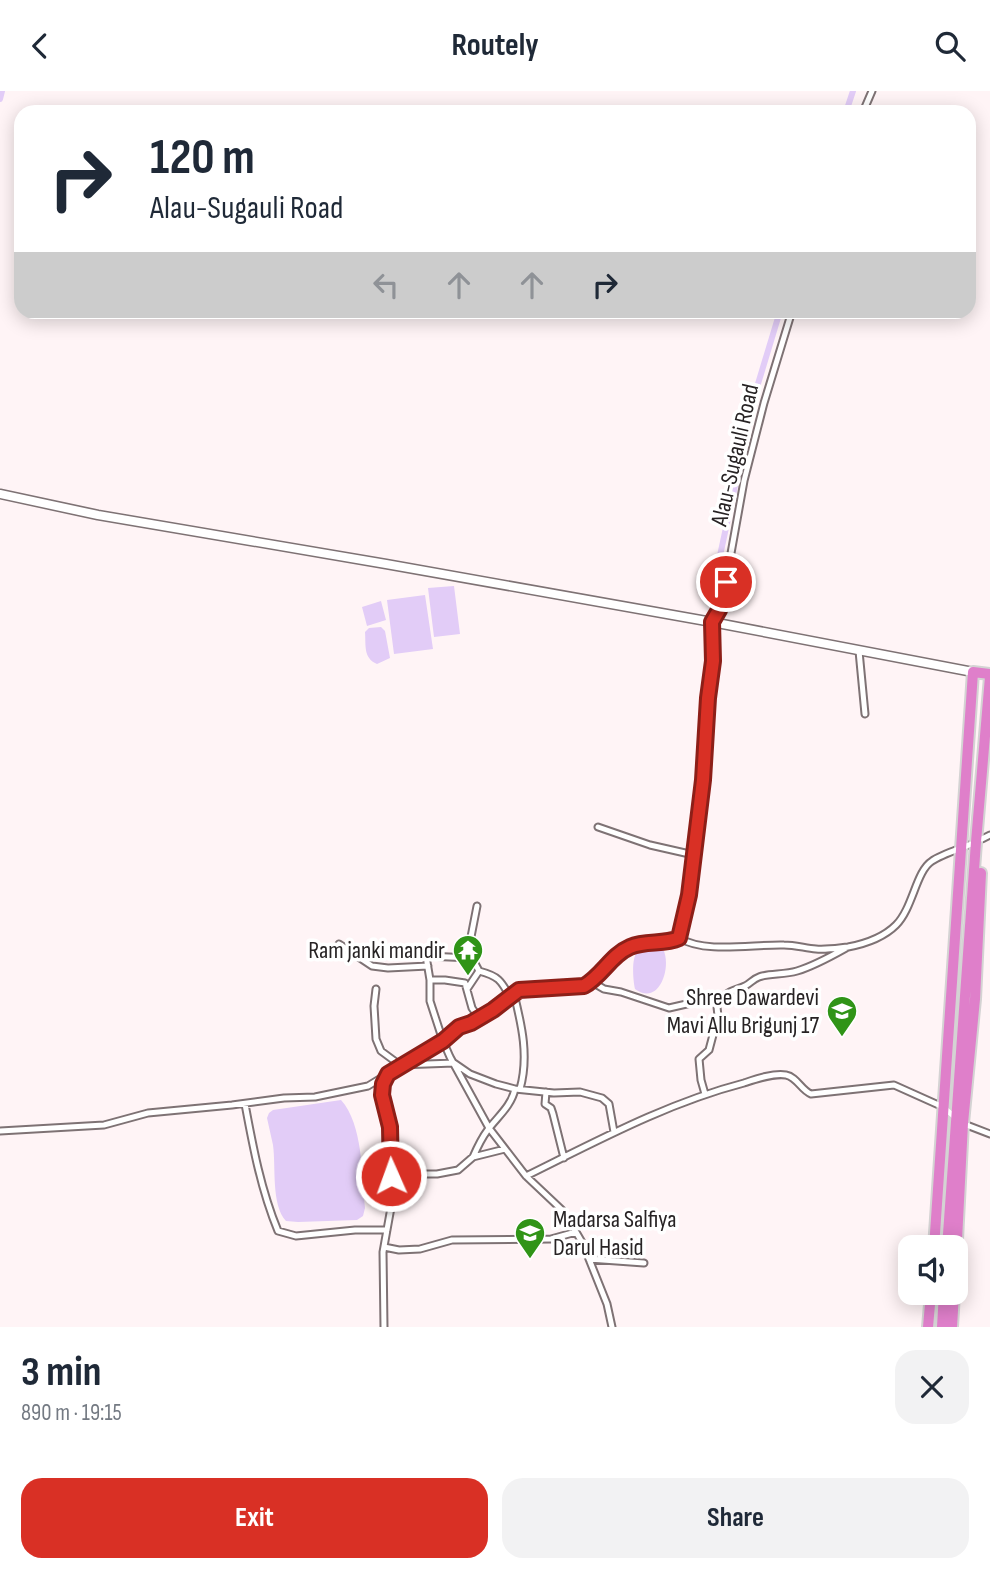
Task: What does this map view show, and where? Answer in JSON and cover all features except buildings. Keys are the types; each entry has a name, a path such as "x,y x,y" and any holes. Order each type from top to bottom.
{"highway":[{"path":"935,1235 972,672 990,676 989,710 983,839 948,1235"},
{"path":"983,839 982,821 990,734"},
{"path":"957,1235 960,1121"},
{"path":"928,1327 929,1305"},
{"path":"942,1327 943,1305"},
{"path":"952,1327 953,1305"}],"main road":[{"path":"0,494 98,515 386,563 972,672"}],"street":[{"name":"Alau-Sugauli Road","path":"679,938 689,895 703,780 713,661 712,622 719,610 726,582 744,481 790,319"},
{"path":"859,651 865,714"},
{"path":"598,827 650,845 694,855"},
{"path":"592,982 604,989 669,1008 726,995 763,975 796,972 849,947 880,936 895,926 907,911 922,872 930,861 983,839"},
{"path":"391,1176 437,1174 458,1170 473,1157 489,1128 502,1115 524,1073 525,1047 512,995 495,975 479,971 472,958 470,942 477,907"},
{"path":"0,1131 104,1125 148,1113 315,1097 368,1086 443,1041 459,1027 479,1018 519,990 584,986 592,982 623,950 645,943 679,938 689,944 707,946 786,945 818,949 849,947"},
{"path":"340,944 372,966 428,966"},
{"path":"472,958 426,956 430,1000 443,1041 489,1128 526,1175 562,1210 576,1233 607,1304 612,1327"},
{"path":"467,989 479,971"},
{"path":"430,980 465,983 472,1008 479,1018"},
{"path":"376,989 376,1039 381,1051 400,1065 454,1063 470,1074 517,1089 580,1091 602,1098 609,1104 614,1132"},
{"path":"705,1094 699,1059 709,1050 718,1016 716,998"},
{"path":"384,1327 384,1247 392,1202 390,1127 382,1095 388,1074"},
{"path":"526,1175 664,1109 758,1079 785,1075 811,1094 894,1084 943,1107 960,1121 990,1134"},
{"path":"546,1092 545,1104 551,1108 564,1158"},
{"path":"244,1104 266,1202 278,1231 296,1236 355,1230 387,1230"},
{"path":"473,1157 505,1149"},
{"path":"384,1247 399,1250 420,1249 452,1240 542,1240 576,1233"},
{"path":"589,1259 644,1263"}],"shaded area":[{"path":"454,586 460,634 434,637 428,588"},
{"path":"425,595 433,649 394,654 387,600"},
{"path":"381,601 386,620 367,626 362,607"},
{"path":"381,627 385,631 390,658 377,664 367,655 365,632 369,628"},
{"path":"649,946 663,949 666,965 662,982 657,989 644,993 635,989 633,963 638,951"},
{"path":"341,1100 354,1123 357,1136 362,1166 365,1208 363,1216 357,1220 286,1221 281,1214 276,1195 273,1145 267,1118 269,1113 273,1110"},
{"path":"948,1119 952,1121 944,1235 939,1235"}],"waterway":[{"path":"0,99 2,91"},
{"path":"848,105 853,91"},
{"path":"718,565 754,397 778,319"}],"place":[{"name":"Ram janki mandir","path":"468,977"},
{"name":"Shree Dawardevi Mavi Allu Brigunj 17","path":"842,1038"},
{"name":"Madarsa Salfiya Darul Hasid","path":"530,1260"}],"route":[{"path":"391,1176 390,1127 382,1095 388,1074 443,1041 459,1027 493,1010 519,990 584,986 592,982 623,950 645,943 679,938 689,895 703,780 713,661 712,622 719,610 726,582"}]}
